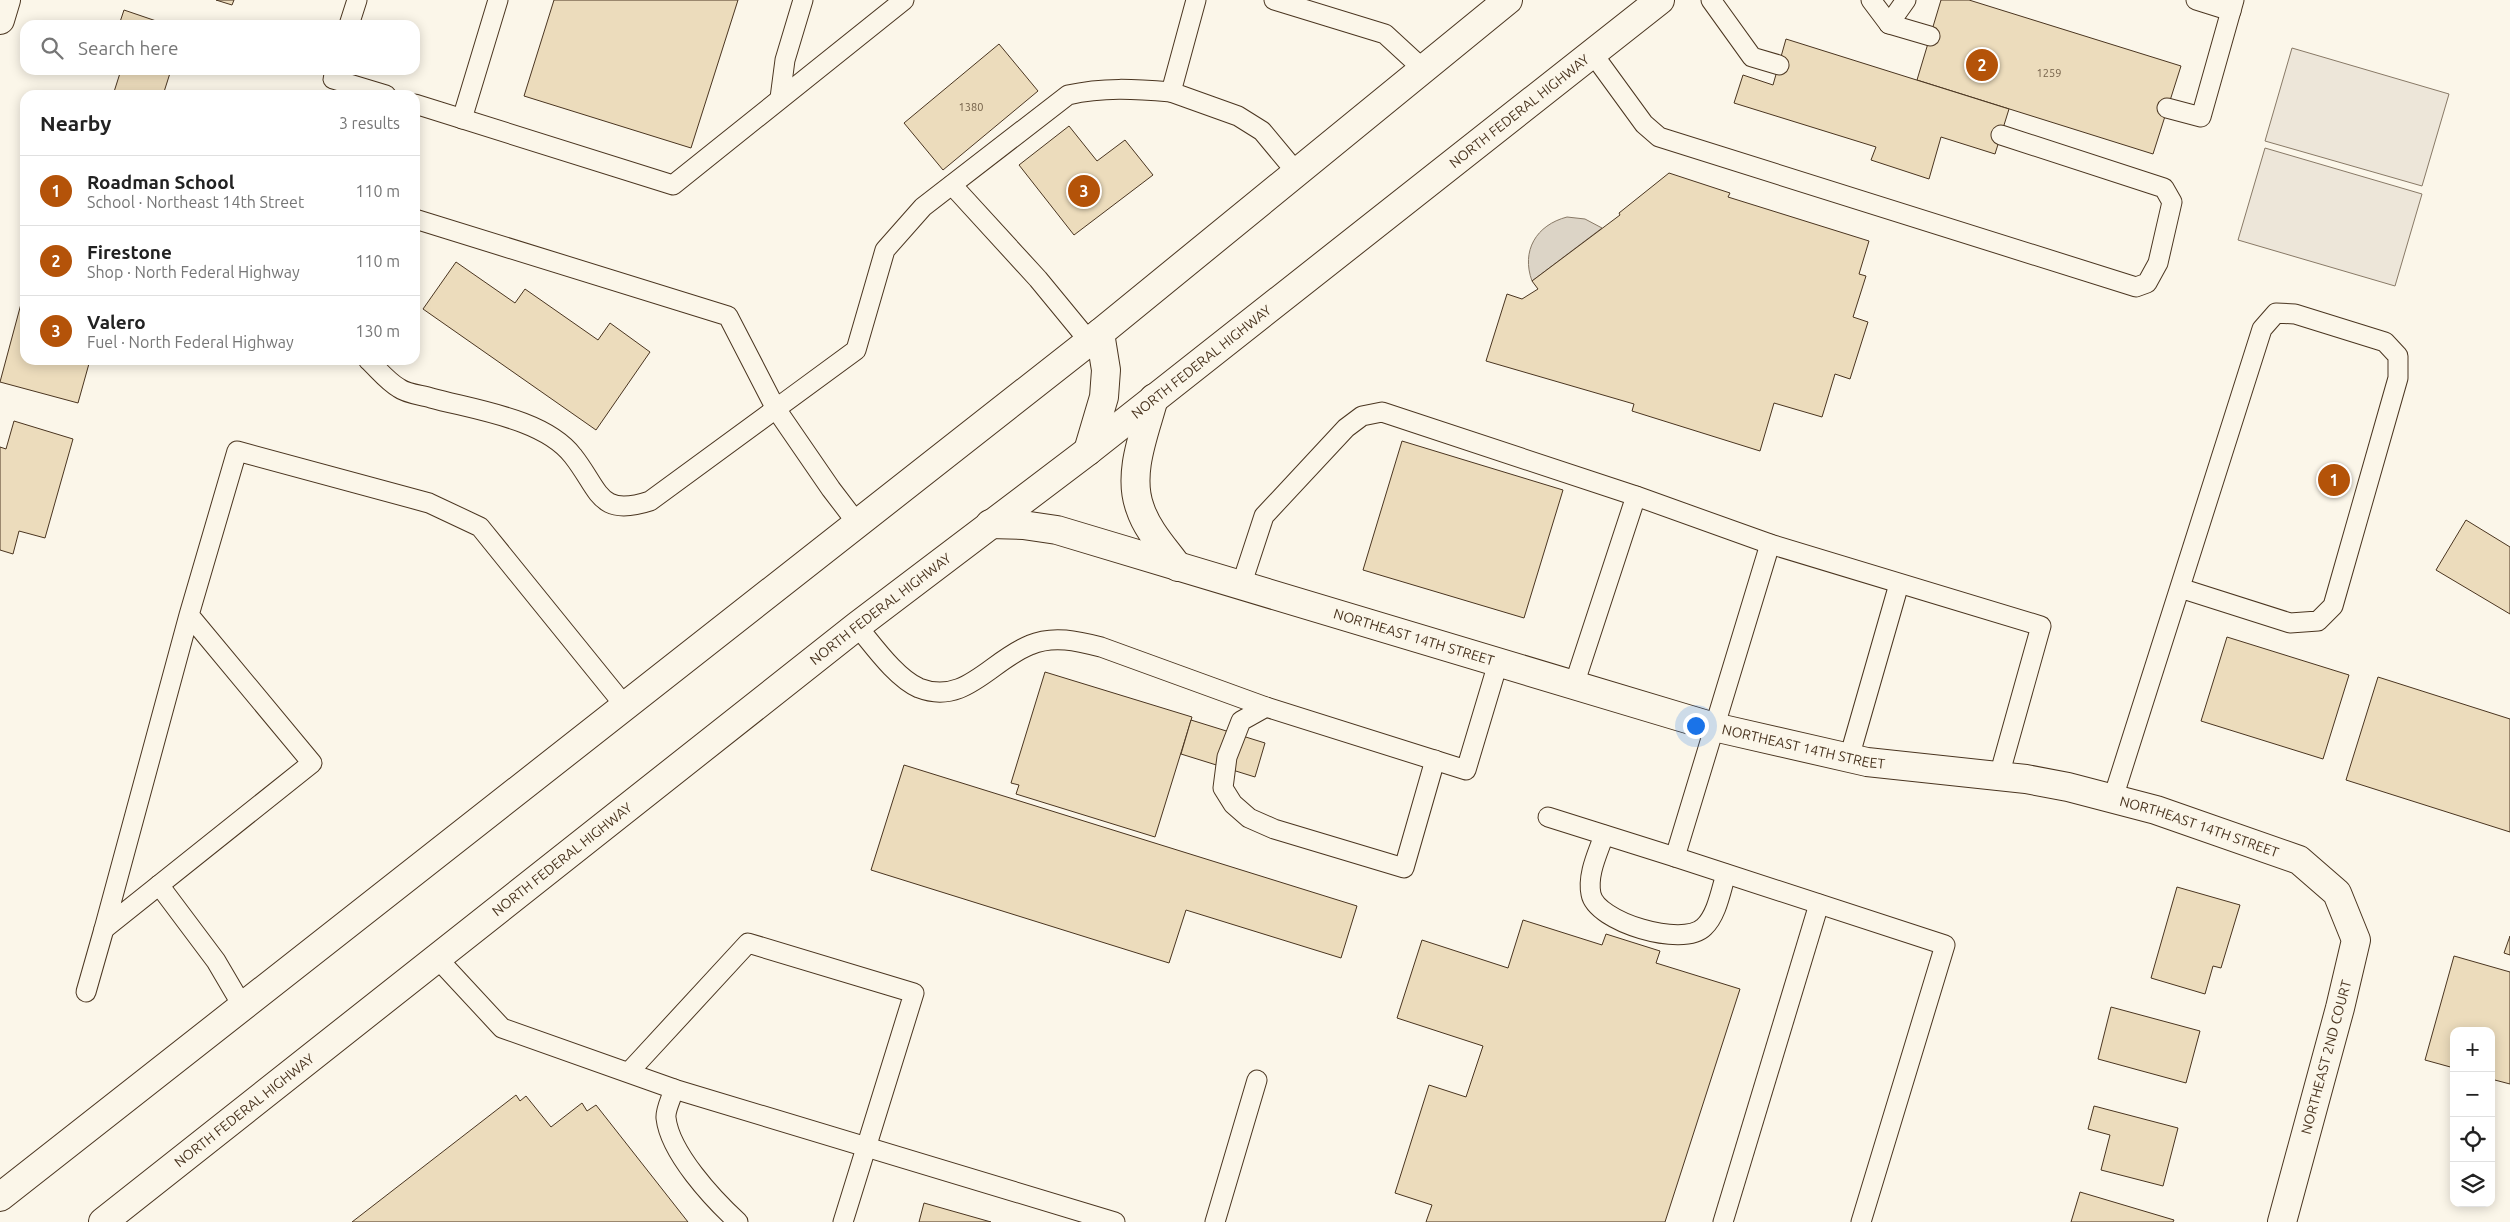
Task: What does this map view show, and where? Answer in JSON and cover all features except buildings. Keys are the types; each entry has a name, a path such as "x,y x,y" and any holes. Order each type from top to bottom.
{"main road":[{"path":"0,20 6,0"},
{"path":"0,1198 1094,337 1508,0"},
{"name":"NORTH FEDERAL HIGHWAY","path":"103,1222 857,626 1088,451 1660,0"},
{"path":"1088,451 1104,397 1106,370 1094,337"},
{"path":"1154,398 1135,474 1136,492 1140,509 1178,567"},
{"name":"NORTHEAST 14TH STREET","path":"990,524 1023,525 1057,530 1714,727 1867,762 1999,776 2068,786 2113,798 2156,810 2299,860 2337,893"},
{"name":"NORTHEAST 2ND COURT","path":"2282,1222 2340,1008 2356,940 2337,893"}],"lane":[{"path":"350,20 356,0"},
{"path":"462,119 498,0"},
{"path":"780,98 786,60 803,0"},
{"path":"420,106 673,185 904,0"},
{"path":"1171,92 1196,0"},
{"path":"1274,0 1385,34 1423,69"},
{"path":"1711,0 1752,57 1778,65"},
{"path":"1871,0 1889,24 1930,36"},
{"path":"1889,24 1906,0"},
{"path":"2167,108 2201,117 2232,5 2196,0"},
{"path":"1593,54 1644,124 1659,137 2136,287 2147,283 2158,263 2172,202 2164,188 2001,135"},
{"path":"334,75 333,79 369,90"},
{"path":"374,365 400,389 544,431 561,441 573,455 601,497 611,505 625,508 650,501 856,350 885,250 923,207 1068,95 1094,89 1131,88 1171,92 1238,116 1262,131 1297,172"},
{"path":"952,185 1094,337"},
{"path":"420,222 728,316 776,409 830,489 857,523"},
{"path":"2113,798 2262,329 2276,313 2296,314 2385,342 2398,356 2398,378 2333,606 2318,621 2290,623 2180,588"},
{"path":"1241,586 1264,516 1346,428 1362,416 1382,412 1636,496 1770,544 2041,626 1999,776"},
{"path":"86,992 236,451 428,503 480,527 625,706"},
{"path":"1574,685 1636,496"},
{"path":"1675,857 1770,544"},
{"path":"1849,758 1899,584"},
{"path":"104,929 312,763 189,615"},
{"path":"857,626 902,676 919,688 944,694 971,684 1001,660 1031,644 1052,640 1074,640 1149,664 1266,707 1466,770 1498,663"},
{"path":"1266,707 1241,721 1227,757 1223,788 1233,804 1249,818 1274,829 1404,868 1435,760"},
{"path":"1548,817 1945,945 1861,1222"},
{"path":"1604,835 1590,882 1591,895 1597,907 1611,918 1666,936 1692,934 1704,928 1710,918 1726,874"},
{"path":"159,884 216,961 243,1007"},
{"path":"1723,1222 1819,904"},
{"path":"628,1072 748,943 914,993 843,1222"},
{"path":"438,958 502,1028 674,1088 1115,1222"},
{"path":"1215,1222 1257,1080"},
{"path":"674,1088 665,1117 676,1145 697,1179 738,1222"}],"shaded area":[{"path":"2292,48 2449,94 2422,186 2265,141"},
{"path":"2265,148 2422,194 2395,286 2238,240"},
{"path":"1567,217 1585,219 1602,228 1532,281 1528,259 1534,241 1547,226"}],"place":[{"name":"Firestone","path":"1982,65"},
{"name":"Valero","path":"1084,191"},
{"name":"Roadman School","path":"2334,480"}]}
